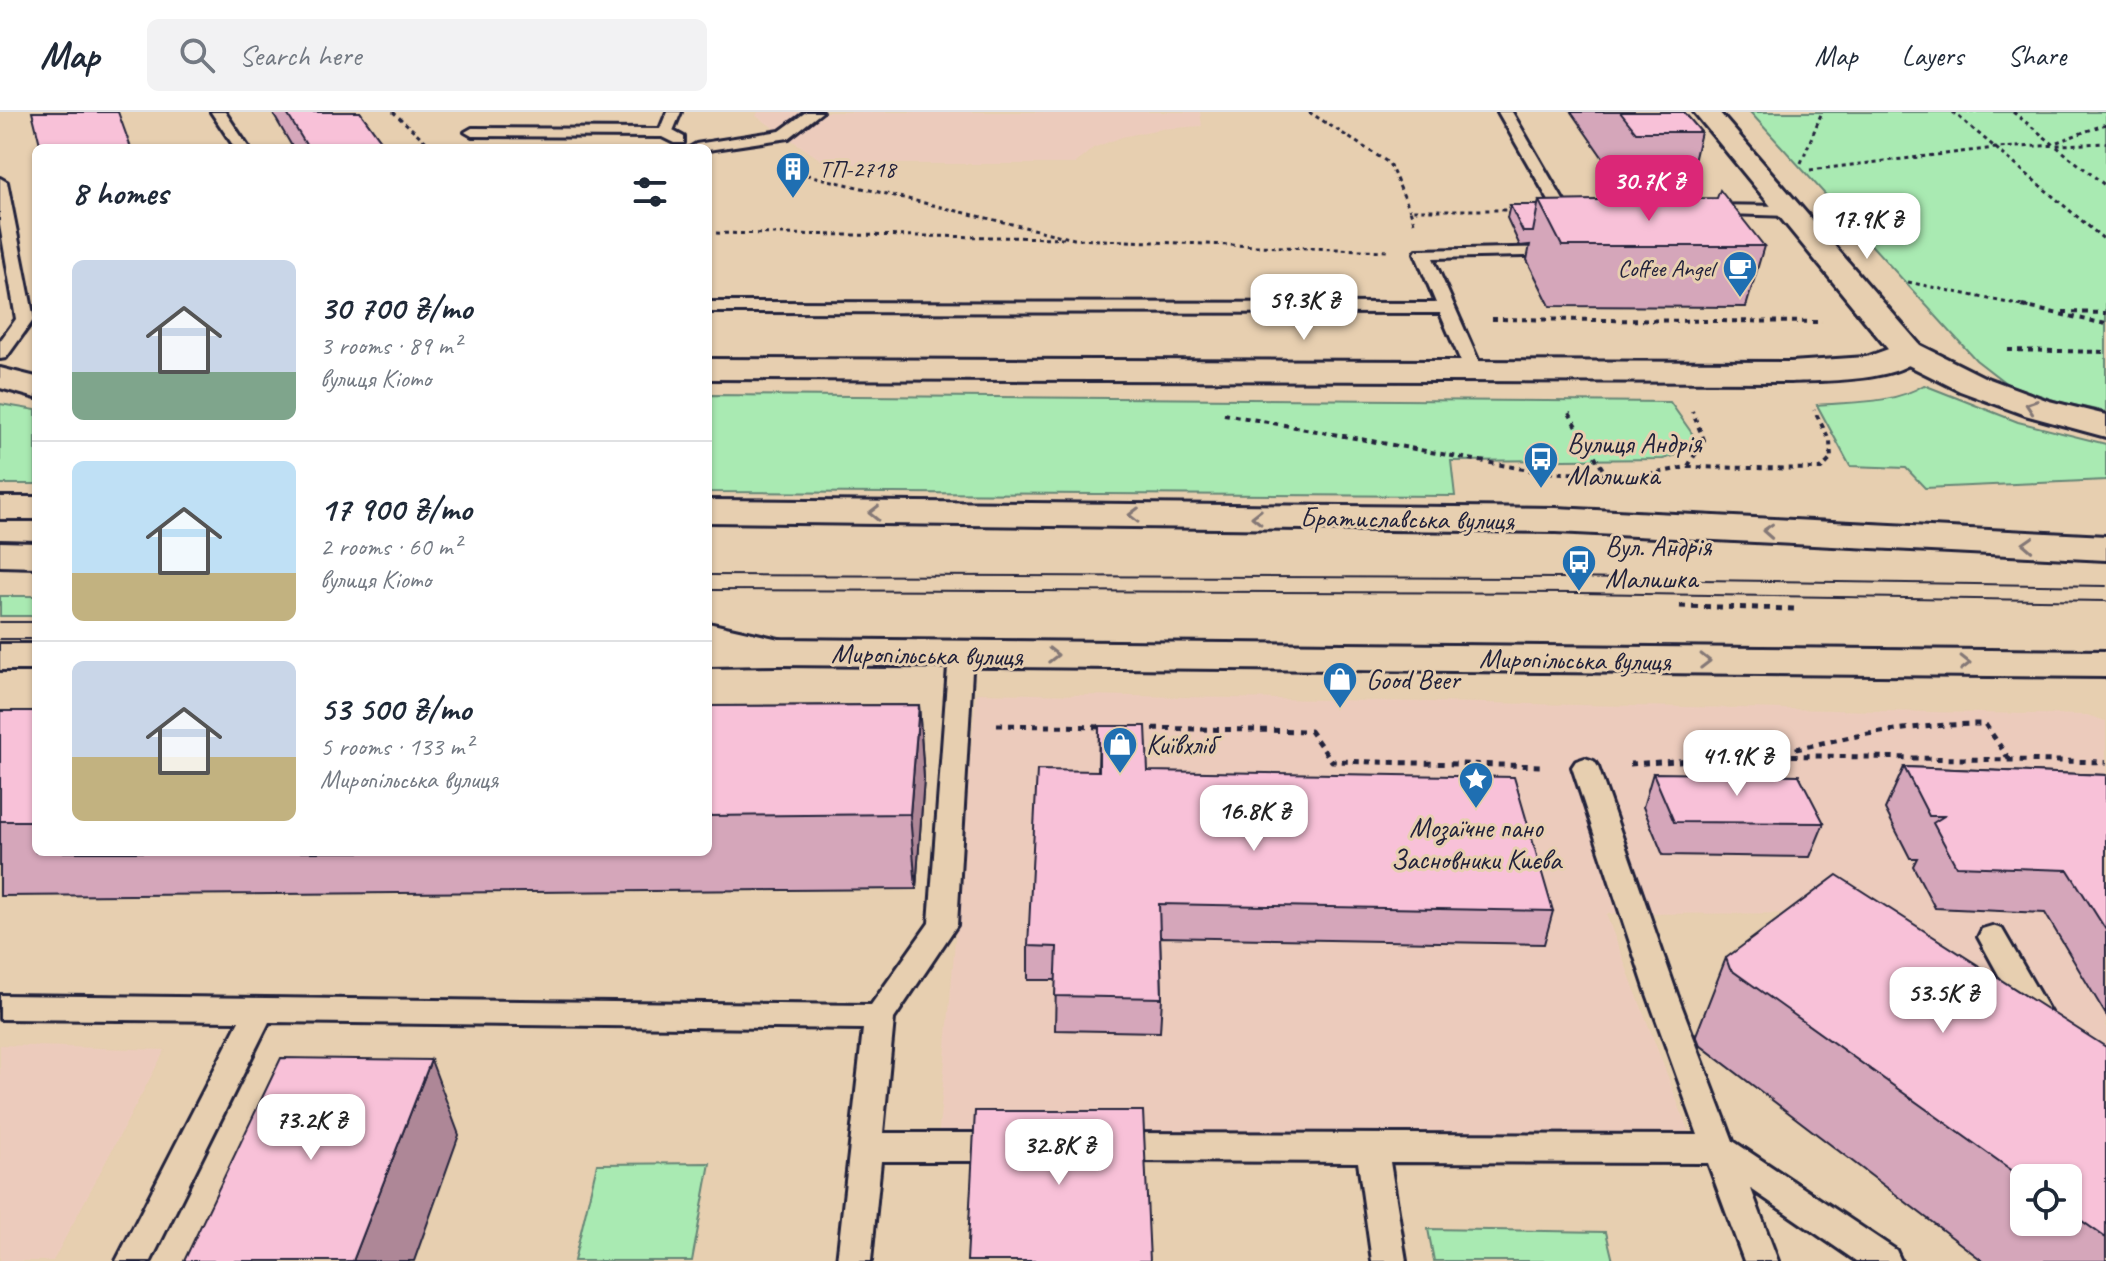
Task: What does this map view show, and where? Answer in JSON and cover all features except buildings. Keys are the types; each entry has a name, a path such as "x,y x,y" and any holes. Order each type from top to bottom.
{"main road":[{"path":"1706,112 1908,352 1972,384 2011,399 2106,426"},
{"path":"712,369 1805,371 1871,367 1908,352"},
{"path":"0,370 32,370"},
{"path":"0,378 32,387"},
{"path":"0,508 32,508"},
{"name":"Братиславська вулиця","path":"712,511 1556,520 2106,548"},
{"path":"0,554 32,555"},
{"path":"712,637 779,652"},
{"name":"Миропільська вулиця","path":"712,653 2106,664"},
{"path":"0,657 32,657"}],"lane":[{"path":"218,112 239,144"},
{"path":"665,133 674,112"},
{"path":"712,146 784,135 815,112"},
{"path":"1505,112 1561,210 1592,210"},
{"path":"472,132 665,133 688,144"},
{"path":"0,182 30,318 0,354"},
{"path":"1686,210 1789,211"},
{"path":"1474,371 1423,253 1574,252"},
{"path":"712,307 1449,313"},
{"path":"854,1261 879,1017 943,925 961,654"},
{"path":"1585,767 1662,994 1761,1261"},
{"path":"1992,937 2051,1043"},
{"path":"0,1007 879,1017"},
{"path":"133,1261 259,1012"},
{"path":"866,1147 1040,1147"},
{"path":"1087,1147 1719,1149 1884,1261"},
{"path":"1372,1148 1389,1261"}],"path":[{"path":"393,112 429,144"},
{"path":"1309,112 1389,163 1410,210"},
{"path":"1822,112 1798,172 1995,148 2052,143 2106,143"},
{"path":"1953,112 2106,241"},
{"path":"2013,112 2106,186"},
{"path":"2052,143 2106,124"},
{"path":"784,169 1074,239"},
{"path":"712,233 1074,239 1423,253"},
{"path":"2097,233 2106,233"},
{"path":"1895,279 2106,324"},
{"path":"2054,312 2106,313"},
{"path":"1449,313 1822,322"},
{"path":"2003,350 2106,352"},
{"path":"1687,397 1704,440 1687,467 1821,469 1831,459 1830,441 1808,398"},
{"path":"1568,410 1605,474"},
{"path":"1680,606 1796,609"},
{"path":"1773,755 1851,733 1941,723 1985,724 2009,759"},
{"path":"955,725 1109,728"},
{"path":"1140,728 1310,731 1332,761 1585,767 1773,755 2106,762"}],"shaded area":[{"path":"758,112 1200,112 1202,126 1160,129 1122,137 1093,148 1075,164 827,164 756,116"},
{"path":"976,693 2087,715 2106,721 2106,1070 1830,913 1606,914 1690,1135 939,1130"},
{"path":"0,1045 165,1050 53,1261 0,1261"}],"green space":[{"path":"1750,112 2106,112 2106,412 2060,402 2007,384 1976,360"},
{"path":"1924,385 2018,422 2106,444 2106,480 1925,488 1906,468 1850,466 1817,405 1886,399"},
{"path":"712,395 1670,402 1696,439 1680,454 1663,459 1451,461 1455,496 712,492"},
{"path":"0,404 32,409 32,484 0,484"},
{"path":"0,596 32,596 32,616 0,616"},
{"path":"710,1163 692,1261 574,1261 597,1164"},
{"path":"1428,1229 1606,1232 1613,1261 1434,1261"}],"tram line":[{"path":"712,575 1560,578 2106,586"},
{"path":"712,590 1579,593 2106,601"},
{"path":"0,622 32,622"},
{"path":"0,639 32,639"}],"place":[{"name":"ТП-2718","path":"793,200"},
{"name":"Coffee Angel","path":"1740,299"},
{"name":"Вулиця Андрія Малишка","path":"1541,490"},
{"name":"Вул. Андрія Малишка","path":"1579,593"},
{"name":"Good Beer","path":"1340,710"},
{"name":"Київхліб","path":"1120,775"},
{"name":"Мозаїчне пано Засновники Києва","path":"1476,810"}]}
